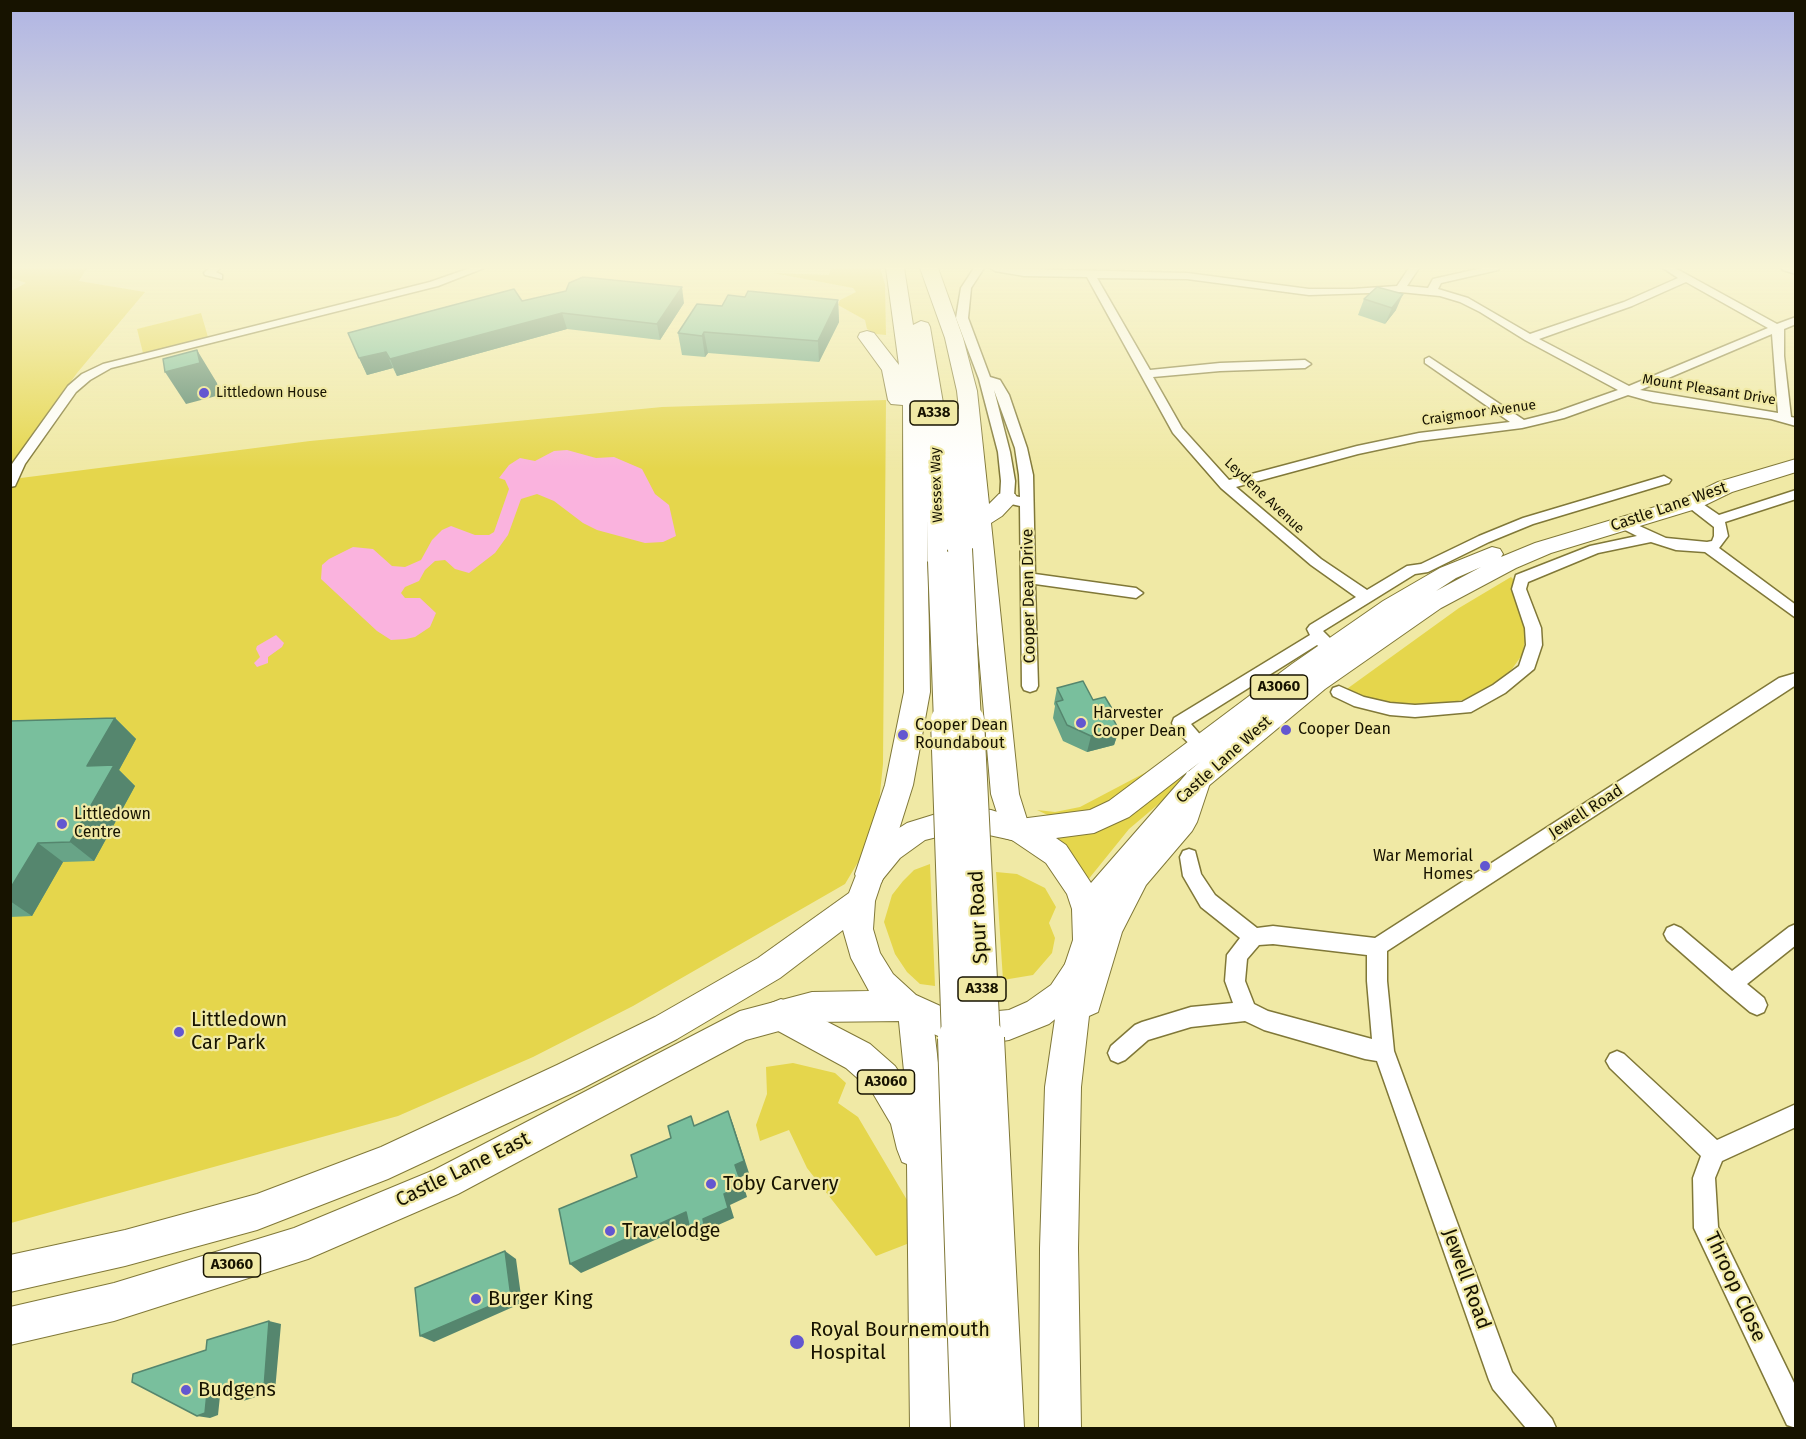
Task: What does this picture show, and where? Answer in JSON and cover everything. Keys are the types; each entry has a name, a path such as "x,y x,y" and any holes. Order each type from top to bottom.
{"highway":[{"path":"865,887 899,786 939,556 915,422 905,335"},
{"name":"Wessex Way","path":"922,335 934,411 939,556"},
{"name":"Wessex Way","path":"939,335 948,386 954,448 939,556"},
{"path":"953,335 967,391 1003,776 1017,830"},
{"path":"867,337 892,369 912,490 939,556"},
{"path":"980,519 1018,502"},
{"name":"Spur Road","path":"939,556 970,1428"},
{"name":"Spur Road","path":"939,556 1005,1428"},
{"path":"1066,1068 1107,930 1135,876 1182,822 1197,780"},
{"path":"1060,1428 1059,1248 1063,1087 1078,971"},
{"path":"910,1009 922,1071 931,1428"},
{"name":"A3060","path":"781,1015 858,1056 883,1078 908,1119 926,1200"}],"main road":[{"name":"Castle Lane West","path":"1017,830 1094,821 1119,809 1202,746 1325,643 1432,583 1502,550 1543,548 1692,503 1725,488 1796,465"},
{"name":"Castle Lane West","path":"1087,909 1197,780 1432,583 1514,571 1543,548"},
{"path":"10,1274 125,1248 256,1212 388,1162 569,1077 666,1028 769,968 865,887 890,849 917,831 949,822 975,820 1017,830 1039,841 1056,854 1070,871 1080,889 1087,909 1088,940 1078,971 1062,995 1038,1013 1009,1025 977,1029 945,1024 910,1009 882,984 866,958 858,929 865,887"},
{"name":"Castle Lane East","path":"10,1326 114,1302 295,1246 446,1182 740,1026 812,1007 910,1009"}],"street":[{"path":"13,477 19,464 72,389 86,377 107,366 230,335"},
{"name":"Cooper Dean Drive","path":"968,335 985,379 1004,452 1008,481 1018,502 1028,578 1030,686"},
{"name":"Leydene Avenue","path":"1124,335 1177,429 1226,485 1316,562 1365,596"},
{"name":"Mount Pleasant Drive","path":"1524,335 1628,391 1653,398 1790,420"},
{"path":"1529,338 1537,335"},
{"name":"Craigmoor Avenue","path":"1226,485 1357,450 1419,437 1522,424 1560,416 1628,391 1763,335"},
{"path":"1778,335 1778,356 1790,420"},
{"path":"1429,361 1522,424"},
{"path":"1146,374 1220,366 1305,364"},
{"name":"Cooper Dean Drive","path":"985,379 996,382 1012,420 1026,475 1018,502"},
{"name":"Castle Lane West","path":"1202,746 1180,723 1325,643 1315,629 1365,596 1412,569 1432,583 1484,538 1528,521 1664,480"},
{"name":"Castle Lane West","path":"1717,520 1796,495"},
{"path":"1624,524 1676,545 1708,547 1720,541 1721,527 1717,520 1692,503"},
{"name":"Castle Lane West","path":"1514,571 1595,549 1653,537"},
{"path":"1708,547 1796,613"},
{"path":"1339,692 1360,702 1390,709 1415,711 1465,708 1499,689 1526,669 1533,645 1533,628 1514,571"},
{"path":"1028,578 1136,593"},
{"name":"Jewell Road","path":"1543,1428 1502,1380 1384,1051 1377,981 1377,947 1785,682 1796,679"},
{"path":"1189,857 1192,876 1208,901 1254,937"},
{"path":"1732,984 1796,933"},
{"path":"1674,934 1757,1005"},
{"path":"1248,1011 1234,981 1237,955 1254,937 1273,935 1377,947"},
{"path":"1119,1053 1142,1032 1191,1017 1248,1011 1276,1024 1365,1049 1384,1051"},
{"path":"1617,1061 1714,1153 1796,1115"},
{"name":"Throop Close","path":"1714,1153 1704,1178 1706,1228 1796,1416"}],"shaded area":[{"path":"11,335 109,335 77,373 38,428 11,472"},
{"path":"139,335 207,335 208,337 143,353"},
{"name":"Littledown Centre","path":"886,400 883,764 876,832 845,884 633,1006 533,1057 398,1116 11,1223 10,483 13,479 310,441 662,407"},
{"path":"567,450 596,458 614,457 642,469 655,494 669,505 676,536 663,542 645,543 597,530 583,523 554,501 537,494 521,499 508,535 495,553 469,573 455,569 445,560 435,561 425,570 419,581 405,587 401,593 405,598 420,598 436,613 430,627 415,637 406,639 391,640 377,631 321,579 322,565 353,547 373,549 392,566 405,567 421,560 432,540 442,530 451,526 475,535 489,535 494,532 509,489 505,480 499,478 509,465 520,458 535,461 554,451"},
{"path":"1511,577 1515,581 1513,592 1525,628 1522,655 1512,669 1481,692 1463,700 1427,706 1381,703 1344,691 1459,608"},
{"path":"276,635 284,643 282,647 268,657 268,663 257,667 254,663 260,657 257,646"},
{"path":"1156,767 1094,812 1052,817 1037,810 1055,812 1080,807"},
{"path":"1187,769 1194,774 1129,829 1087,881 1044,832"},
{"path":"930,864 935,986 920,984 907,972 895,954 884,922 892,895 903,881 914,870"},
{"path":"996,872 1017,874 1045,888 1056,907 1049,923 1055,938 1052,953 1033,975 1003,980"},
{"path":"793,1063 835,1073 846,1083 838,1103 858,1117 907,1200 907,1244 876,1256 807,1168 789,1130 760,1141 756,1125 767,1094 766,1067"}],"building":[{"path":"349,335 479,335 390,359 386,352 359,358"},
{"path":"744,335 821,335 818,341"},
{"path":"197,350 200,363 165,372 163,359"},
{"path":"1083,681 1093,700 1105,697 1114,712 1110,713 1119,730 1091,736 1067,725 1056,702 1063,700 1057,688"},
{"path":"115,718 87,766 114,765 70,842 38,843 10,889 10,721"},
{"path":"728,1111 744,1161 735,1165 742,1186 724,1194 728,1208 703,1219 704,1224 690,1230 686,1212 570,1264 559,1209 637,1177 631,1155 671,1138 668,1126 691,1116 694,1126"},
{"name":"Burger King","path":"505,1251 511,1297 420,1336 415,1288"},
{"path":"269,1321 264,1388 231,1399 232,1385 207,1393 205,1413 197,1416 132,1382 133,1374 206,1350 207,1340"}],"place":[{"name":"Littledown House","path":"204,393"},
{"name":"Harvester Cooper Dean","path":"1081,723"},
{"name":"Cooper Dean","path":"1286,730"},
{"name":"Cooper Dean Roundabout","path":"903,735"},
{"name":"Littledown Centre","path":"62,824"},
{"name":"War Memorial Homes","path":"1485,866"},
{"name":"Littledown Car Park","path":"179,1032"},
{"name":"Toby Carvery","path":"711,1184"},
{"name":"Travelodge","path":"610,1231"},
{"name":"Burger King","path":"476,1299"},
{"name":"Royal Bournemouth Hospital","path":"797,1342"},
{"name":"Budgens","path":"186,1390"}]}
